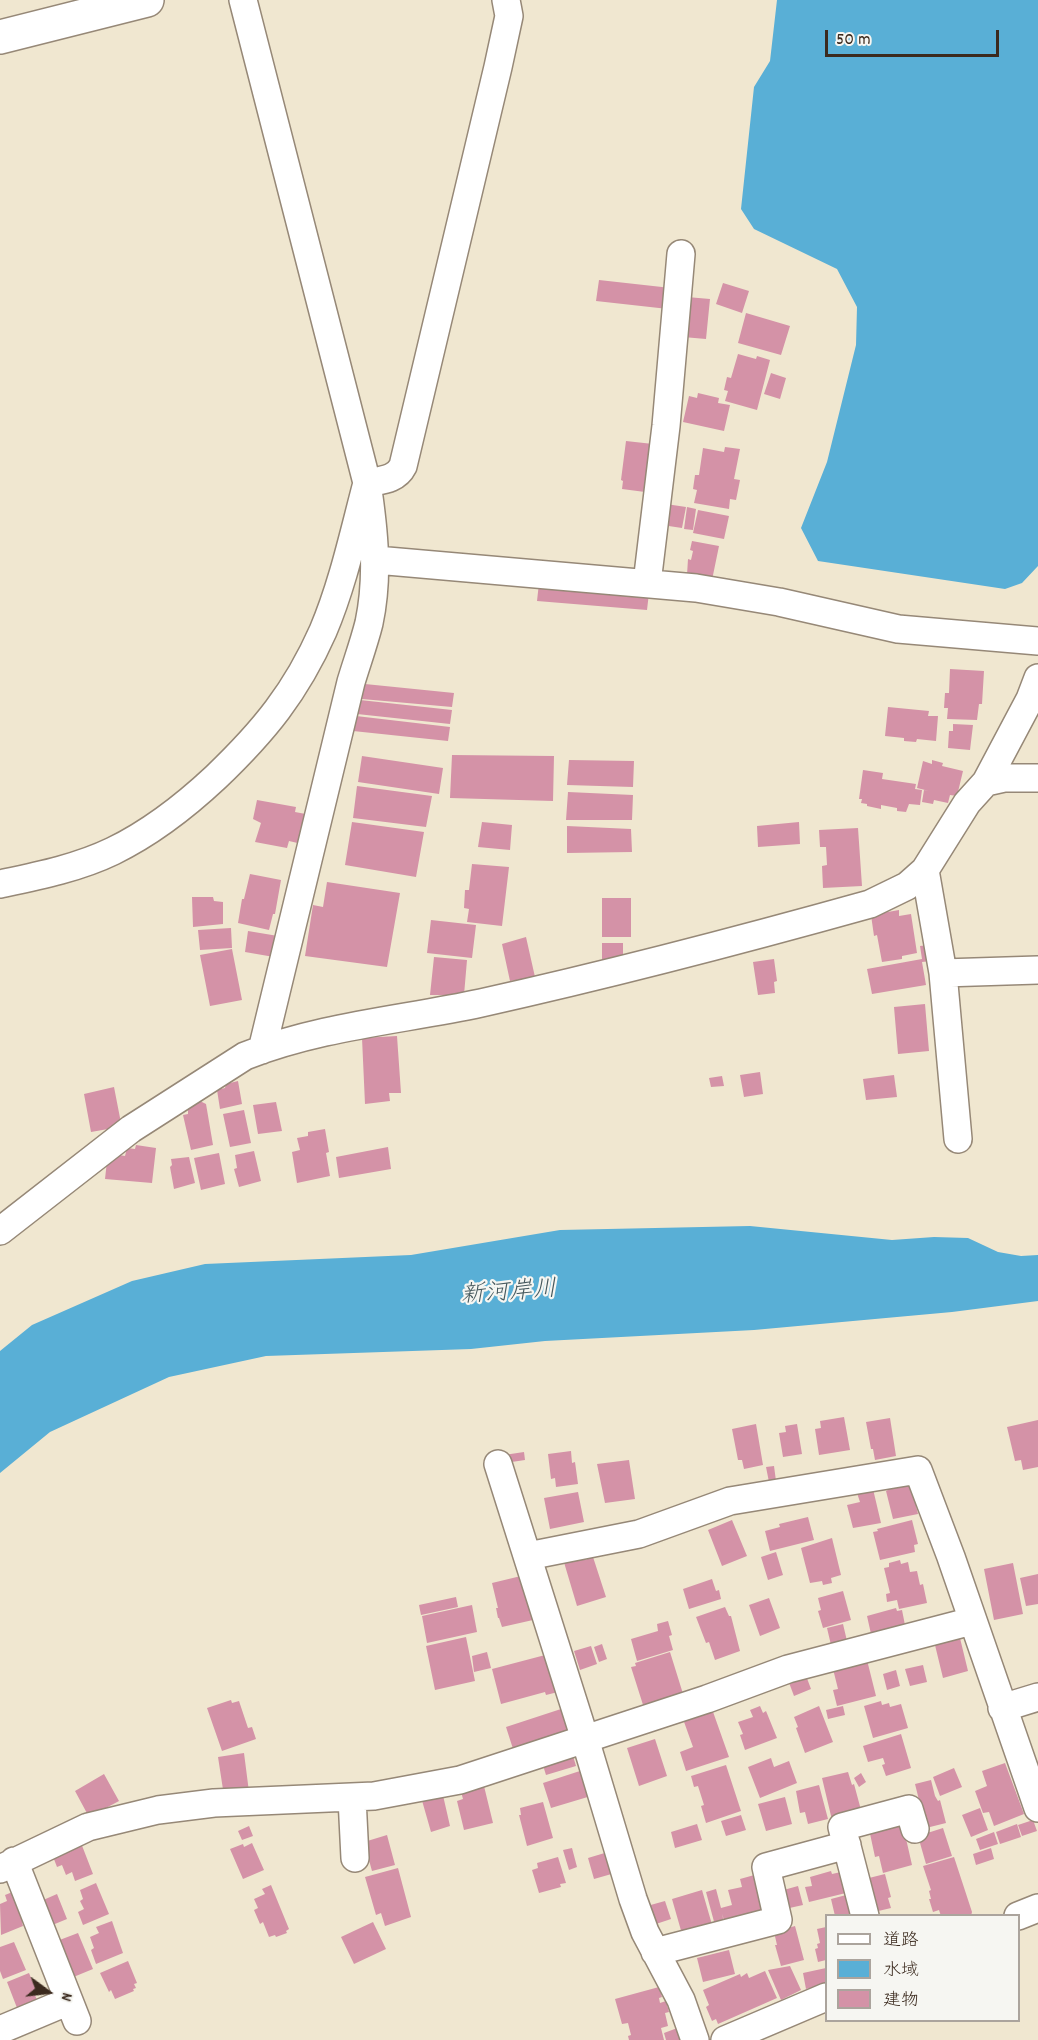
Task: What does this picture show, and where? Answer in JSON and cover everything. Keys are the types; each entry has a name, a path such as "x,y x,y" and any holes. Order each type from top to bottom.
{"highway":[{"path":"0,37 147,0"}],"street":[{"path":"243,0 367,483 376,560 369,623 351,682 262,1050"},
{"path":"367,483 399,474 403,466 498,67 509,16 506,0"},
{"path":"647,583 666,426 681,254"},
{"path":"0,884 50,874 112,852 152,829 185,806 250,744 280,708 305,669 323,630 337,594 367,483"},
{"path":"376,560 696,588 779,602 898,629 1038,641"},
{"path":"2,1226 131,1129 245,1056 333,1030 437,1013 611,973 831,915 889,896 907,886 925,870 967,802 986,782 1030,699 1038,678"},
{"path":"986,782 1004,778 1038,778"},
{"path":"925,870 943,973 958,1139"},
{"path":"943,973 1038,970"},
{"path":"498,1464 633,1899 656,1952 681,2000 695,2040"},
{"path":"528,1556 639,1534 730,1502 918,1470 951,1557 1038,1808"},
{"path":"0,2030 73,2011 7,1865 88,1827 158,1810 214,1803 374,1796 460,1780 707,1699 788,1669 972,1621"},
{"path":"1002,1708 1038,1697"},
{"path":"352,1798 355,1858"},
{"path":"865,1914 842,1827 909,1809 915,1829"},
{"path":"656,1952 778,1920 766,1868 847,1845"},
{"path":"1020,1915 1038,1908"},
{"path":"725,2040 825,1997"}],"water":[{"path":"777,0 1038,0 1038,566 1022,583 1005,589 818,561 801,528 827,462 856,345 857,307 837,269 754,229 741,209 754,87 770,61"},
{"name":"新河岸川","path":"750,1226 892,1240 934,1237 968,1238 998,1252 1021,1256 1038,1255 1038,1301 952,1312 754,1330 545,1341 471,1349 266,1356 169,1377 50,1432 0,1473 0,1351 32,1325 132,1281 205,1264 411,1255 560,1230"}],"building":[{"path":"599,280 671,288 668,309 596,301"},
{"path":"723,283 749,291 742,313 716,304"},
{"path":"687,297 710,299 706,339 683,337"},
{"path":"746,313 790,326 781,355 738,343"},
{"path":"738,354 770,360 757,410 725,401 728,391 724,390 727,377 731,378"},
{"path":"771,373 786,378 780,399 764,394"},
{"path":"698,393 719,398 718,403 730,405 724,431 683,422 689,396 697,398"},
{"path":"626,441 653,444 645,492 622,489"},
{"path":"725,447 740,449 734,479 740,480 736,500 730,499 729,509 694,503 697,490 693,489 695,475 699,475 703,448 724,452"},
{"path":"666,504 686,507 682,528 662,525"},
{"path":"687,507 696,509 693,530 684,529"},
{"path":"698,510 729,516 724,539 693,533"},
{"path":"692,541 719,546 712,580 687,575 688,559 691,560 693,551 690,550"},
{"path":"539,583 649,593 647,610 537,601"},
{"path":"950,669 984,671 982,704 979,704 977,720 947,719 948,708 944,708 945,693 949,693"},
{"path":"365,684 454,693 452,707 362,699"},
{"path":"360,700 452,710 450,724 357,714"},
{"path":"888,707 929,711 928,716 938,716 936,741 917,739 916,742 904,741 904,738 885,736"},
{"path":"356,716 450,727 448,741 353,731"},
{"path":"953,724 973,725 970,750 948,748 949,731 953,731"},
{"path":"452,755 554,756 553,801 450,798"},
{"path":"362,756 443,768 439,794 358,782"},
{"path":"569,760 634,761 633,787 567,785"},
{"path":"932,760 943,763 942,766 963,771 957,796 950,795 948,803 934,800 933,804 922,802 924,790 929,791 917,788 923,761 932,764"},
{"path":"863,770 883,773 882,779 916,784 915,789 922,790 920,805 909,804 906,812 897,811 897,808 881,805 881,809 861,803 862,799 859,799"},
{"path":"357,786 432,796 426,827 353,818"},
{"path":"568,792 633,795 632,820 566,820"},
{"path":"257,800 296,807 295,812 311,815 306,845 289,841 287,848 255,842 261,823 253,819"},
{"path":"352,822 424,832 416,877 345,865"},
{"path":"482,822 512,825 510,850 478,847"},
{"path":"799,822 800,844 758,847 757,826"},
{"path":"567,826 631,829 632,852 567,853"},
{"path":"858,828 862,886 823,888 822,866 827,865 826,847 820,847 819,830"},
{"path":"472,864 509,867 502,926 467,922 469,909 464,908 465,890 469,890"},
{"path":"250,874 281,880 275,914 273,914 269,930 238,923 242,899 244,899"},
{"path":"327,882 400,893 387,967 305,956 313,905 323,907"},
{"path":"192,897 213,897 214,901 223,902 223,924 193,927"},
{"path":"602,898 631,898 631,937 602,937"},
{"path":"899,910 899,916 911,914 917,953 902,956 902,959 882,962 877,935 874,936 871,915"},
{"path":"431,920 476,925 472,958 427,953"},
{"path":"231,928 232,948 200,950 198,930"},
{"path":"248,931 278,936 274,957 245,952"},
{"path":"526,937 535,977 510,981 502,944"},
{"path":"602,943 623,943 623,960 602,960"},
{"path":"928,945 931,961 922,962 926,985 872,994 867,969 922,959 920,946"},
{"path":"232,949 242,1000 210,1006 200,955"},
{"path":"434,957 467,960 464,995 430,995"},
{"path":"774,959 777,981 774,982 775,993 758,995 753,962"},
{"path":"925,1004 929,1051 898,1054 894,1007"},
{"path":"397,1036 401,1093 389,1093 390,1101 365,1104 362,1038"},
{"path":"760,1072 763,1094 744,1097 740,1075"},
{"path":"894,1075 897,1097 866,1100 863,1079"},
{"path":"722,1076 724,1086 711,1087 709,1078"},
{"path":"238,1081 242,1104 220,1109 217,1090 225,1088 226,1084"},
{"path":"114,1087 121,1123 108,1129 91,1132 84,1094"},
{"path":"200,1101 206,1104 213,1145 191,1150 183,1115 188,1114 188,1108"},
{"path":"276,1102 282,1131 258,1134 253,1105"},
{"path":"244,1110 251,1143 230,1147 223,1114"},
{"path":"325,1129 330,1176 297,1183 292,1152 300,1150 297,1138 308,1136 308,1132"},
{"path":"136,1145 156,1148 152,1183 105,1179 107,1161 119,1155 125,1156 127,1148 135,1149"},
{"path":"388,1147 391,1169 339,1178 336,1157"},
{"path":"254,1151 261,1181 239,1187 234,1169 237,1168 235,1155"},
{"path":"219,1153 225,1184 201,1190 194,1158"},
{"path":"189,1157 195,1183 174,1189 171,1159"},
{"path":"844,1417 850,1450 819,1455 815,1429 821,1428 820,1421"},
{"path":"890,1418 896,1456 875,1460 866,1422"},
{"path":"1038,1420 1038,1467 1023,1470 1021,1460 1015,1461 1007,1427"},
{"path":"756,1424 763,1465 744,1469 742,1460 738,1460 732,1429"},
{"path":"797,1424 802,1454 783,1457 779,1433 786,1432 785,1426"},
{"path":"571,1451 578,1484 556,1487 555,1478 551,1479 548,1454"},
{"path":"524,1452 525,1460 505,1463 504,1455"},
{"path":"629,1460 635,1499 605,1503 597,1464"},
{"path":"774,1466 776,1481 769,1482 766,1467"},
{"path":"903,1483 904,1487 911,1485 918,1514 893,1519 887,1487"},
{"path":"873,1489 881,1523 853,1528 847,1505 860,1502 857,1493"},
{"path":"578,1492 584,1522 550,1529 544,1498"},
{"path":"808,1517 814,1540 770,1551 765,1531 780,1527 779,1524"},
{"path":"732,1520 747,1556 722,1566 708,1530"},
{"path":"912,1520 918,1544 914,1545 915,1552 880,1560 873,1532"},
{"path":"832,1538 841,1575 831,1578 832,1583 823,1585 822,1581 810,1583 801,1548"},
{"path":"776,1552 783,1575 768,1580 761,1557"},
{"path":"583,1553 585,1560 593,1557 606,1597 577,1606 563,1559"},
{"path":"900,1560 901,1564 908,1562 910,1572 917,1571 920,1585 923,1584 927,1603 899,1609 897,1600 887,1602 886,1594 890,1593 884,1568 889,1567 889,1563"},
{"path":"1013,1563 1023,1614 994,1620 984,1569"},
{"path":"1038,1574 1038,1604 1026,1606 1020,1578"},
{"path":"521,1576 533,1620 502,1627 498,1618 492,1583"},
{"path":"712,1579 716,1591 719,1590 721,1599 689,1609 683,1589"},
{"path":"843,1591 851,1620 823,1628 818,1611 821,1610 818,1598"},
{"path":"456,1597 458,1607 421,1615 419,1605"},
{"path":"769,1598 780,1628 760,1636 749,1605"},
{"path":"472,1605 477,1632 427,1643 422,1616"},
{"path":"725,1607 731,1616 740,1651 715,1660 696,1617"},
{"path":"896,1608 897,1611 902,1610 905,1625 871,1634 867,1616"},
{"path":"668,1621 673,1650 637,1661 631,1639 658,1631 657,1624"},
{"path":"843,1624 847,1641 831,1645 827,1628"},
{"path":"959,1634 968,1671 943,1678 934,1641"},
{"path":"466,1637 475,1681 435,1690 426,1646"},
{"path":"602,1644 607,1659 599,1662 594,1647"},
{"path":"591,1646 597,1664 580,1670 574,1651"},
{"path":"487,1652 491,1668 474,1672 472,1656"},
{"path":"670,1652 684,1697 644,1708 631,1667 636,1666 635,1663"},
{"path":"549,1654 562,1691 546,1695 545,1692 501,1704 492,1669"},
{"path":"867,1660 876,1696 837,1706 833,1690 838,1689 833,1669"},
{"path":"923,1665 927,1682 910,1686 905,1669"},
{"path":"896,1670 900,1686 887,1690 883,1674"},
{"path":"805,1673 811,1689 794,1696 788,1680"},
{"path":"231,1700 232,1703 239,1701 248,1728 252,1727 256,1739 222,1751 207,1708"},
{"path":"881,1701 882,1705 889,1703 890,1707 901,1704 908,1728 873,1738 864,1706"},
{"path":"760,1706 763,1713 766,1711 777,1738 745,1750 740,1735 743,1734 738,1722 753,1717 750,1710"},
{"path":"819,1706 833,1742 805,1753 794,1717"},
{"path":"843,1706 845,1715 828,1719 826,1710"},
{"path":"561,1709 569,1735 514,1752 506,1727"},
{"path":"712,1709 729,1757 686,1771 680,1752 693,1747 683,1719"},
{"path":"901,1734 911,1768 886,1776 882,1765 885,1764 883,1758 868,1762 863,1746"},
{"path":"655,1739 667,1776 639,1786 627,1748"},
{"path":"571,1749 576,1766 546,1775 541,1759"},
{"path":"244,1753 249,1792 224,1796 218,1757"},
{"path":"771,1758 774,1767 789,1761 797,1783 760,1798 748,1767"},
{"path":"1005,1763 1024,1814 994,1826 989,1812 983,1813 975,1791 987,1786 982,1771"},
{"path":"726,1765 741,1811 706,1823 701,1806 704,1805 698,1786 694,1787 691,1776"},
{"path":"954,1768 962,1787 940,1796 933,1777"},
{"path":"583,1770 591,1796 551,1808 543,1783"},
{"path":"848,1772 861,1810 832,1820 822,1778"},
{"path":"861,1773 866,1782 859,1787 854,1778"},
{"path":"104,1774 119,1801 89,1817 75,1791"},
{"path":"931,1780 935,1796 938,1801 940,1800 946,1823 926,1828 917,1801 919,1800 915,1784"},
{"path":"483,1782 493,1823 464,1830 457,1801 463,1799 460,1788"},
{"path":"819,1785 828,1819 808,1824 805,1812 800,1813 796,1791"},
{"path":"442,1791 450,1826 431,1832 421,1797"},
{"path":"785,1797 792,1824 766,1831 758,1804"},
{"path":"543,1802 553,1838 527,1846 519,1815 521,1815 520,1808"},
{"path":"980,1808 988,1830 971,1837 962,1815"},
{"path":"741,1815 746,1830 726,1836 721,1821"},
{"path":"1033,1820 1037,1831 1022,1836 1018,1825"},
{"path":"902,1821 912,1865 883,1873 879,1856 875,1857 869,1829"},
{"path":"697,1824 702,1840 675,1848 671,1832"},
{"path":"1017,1824 1021,1837 1000,1844 996,1832"},
{"path":"249,1826 253,1836 242,1840 238,1831"},
{"path":"943,1828 952,1856 926,1864 918,1836"},
{"path":"994,1832 998,1844 980,1850 976,1839"},
{"path":"387,1835 395,1865 372,1871 364,1842"},
{"path":"81,1843 93,1874 75,1881 72,1872 66,1875 62,1865 57,1867 52,1854"},
{"path":"252,1843 264,1870 243,1879 230,1849"},
{"path":"572,1848 577,1867 569,1870 563,1850"},
{"path":"991,1848 994,1859 976,1865 973,1854"},
{"path":"608,1852 615,1873 594,1879 588,1858"},
{"path":"558,1857 566,1883 560,1884 561,1887 539,1893 532,1870 538,1868 537,1863"},
{"path":"954,1857 972,1914 940,1914 939,1910 933,1912 929,1899 931,1899 929,1891 931,1890 923,1866"},
{"path":"398,1868 411,1917 385,1926 381,1913 376,1915 365,1877"},
{"path":"831,1871 832,1874 841,1872 846,1893 809,1902 805,1887 812,1886 810,1877"},
{"path":"758,1874 768,1908 749,1913 751,1920 726,1926 722,1914 725,1926 716,1929 706,1892 716,1889 721,1908 732,1905 728,1890 742,1887 740,1879"},
{"path":"885,1874 891,1897 888,1898 891,1908 870,1913 865,1879"},
{"path":"96,1883 109,1914 83,1925 78,1912 84,1909 80,1901 83,1899 80,1890"},
{"path":"271,1885 289,1929 287,1933 276,1937 275,1935 269,1937 263,1922 260,1924 254,1910 258,1908 254,1899 265,1894 262,1889"},
{"path":"798,1886 803,1905 785,1909 780,1891"},
{"path":"702,1890 713,1928 682,1934 672,1899"},
{"path":"15,1891 27,1920 22,1922 23,1926 1,1935 0,1904 7,1901 5,1895"},
{"path":"57,1894 67,1919 50,1926 41,1901"},
{"path":"850,1894 855,1914 835,1914 831,1899"},
{"path":"665,1901 671,1919 653,1925 647,1906"},
{"path":"112,1921 123,1953 96,1964 91,1950 94,1948 90,1937 99,1933 96,1927"},
{"path":"373,1922 386,1949 354,1964 341,1937"},
{"path":"795,1926 804,1960 781,1966 774,1932"},
{"path":"825,1927 825,1960 818,1962 815,1949 820,1943 817,1929"},
{"path":"78,1933 93,1969 71,1978 57,1941"},
{"path":"14,1942 26,1970 3,1979 0,1971 0,1947"},
{"path":"729,1950 735,1974 703,1982 697,1958"},
{"path":"128,1961 137,1983 134,1984 136,1988 115,1999 100,1973"},
{"path":"790,1966 801,1990 781,2000 768,1970"},
{"path":"825,1968 825,1984 806,1989 803,1973"},
{"path":"765,1971 777,1998 718,2024 716,2019 712,2021 706,2007 709,2005 703,1990 740,1974 741,1977 747,1973 749,1978"},
{"path":"29,1973 37,1992 34,1993 38,2002 19,2013 7,1982"},
{"path":"659,1987 662,1997 659,1998 660,2003 666,2001 669,2012 665,2013 668,2026 661,2028 664,2040 629,2040 628,2036 631,2035 628,2023 622,2024 615,1999"},
{"path":"680,2027 685,2040 666,2040 664,2033"}]}
